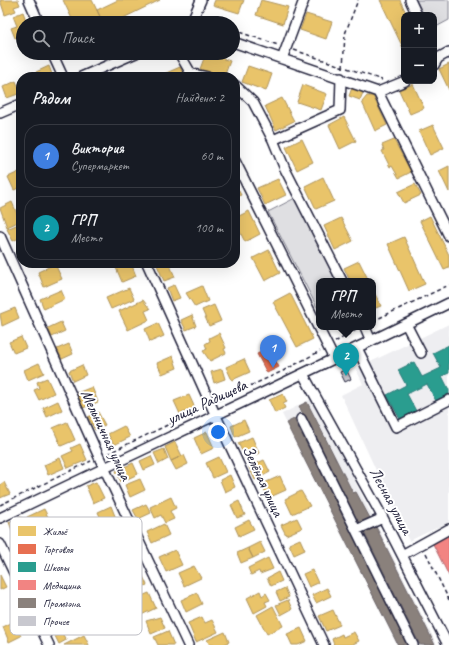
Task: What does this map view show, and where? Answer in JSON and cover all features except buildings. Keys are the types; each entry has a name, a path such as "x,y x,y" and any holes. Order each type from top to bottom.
{"street":[{"path":"29,0 36,16"},
{"path":"195,16 201,0"},
{"path":"282,59 304,0"},
{"path":"410,0 416,12"},
{"path":"240,44 378,92 449,236"},
{"path":"437,57 449,52"},
{"path":"55,60 61,72"},
{"path":"92,72 120,60"},
{"path":"183,60 190,72"},
{"path":"273,140 340,110 341,78"},
{"path":"378,92 401,82"},
{"path":"240,90 253,102 340,278"},
{"path":"0,113 16,106"},
{"path":"240,171 316,322"},
{"name":"Мельничная улица","path":"0,236 127,517"},
{"name":"Зелёная улица","path":"149,268 215,414 324,645"},
{"name":"улица Радищева","path":"0,518 449,303"},
{"path":"406,324 421,353"},
{"path":"320,330 334,359"},
{"path":"366,330 372,341"},
{"path":"357,348 396,427 449,400"},
{"name":"Лесная улица","path":"303,374 383,518 448,645"},
{"path":"301,419 413,645"},
{"path":"356,530 383,518"},
{"path":"402,555 423,542 449,529"},
{"path":"0,544 10,565"},
{"name":"Мельничная улица","path":"142,548 188,645"},
{"path":"44,635 49,645"}],"path":[{"path":"343,68 345,34 358,0"},
{"path":"240,32 343,68 386,81"},
{"path":"376,320 449,285"},
{"path":"0,505 283,371 356,330"},
{"path":"338,368 361,356"},
{"path":"423,542 426,554 449,600"}],"shaded area":[{"path":"416,0 449,0 449,20 437,26 437,12 422,12"},
{"path":"295,198 335,278 316,278 316,305 268,212"},
{"path":"449,324 449,522 409,541 341,395 363,384 356,369"},
{"path":"313,398 437,645 397,645 282,414"}],"place":[{"name":"Виктория","path":"273,368"},
{"name":"ГРП","path":"346,376"}]}
